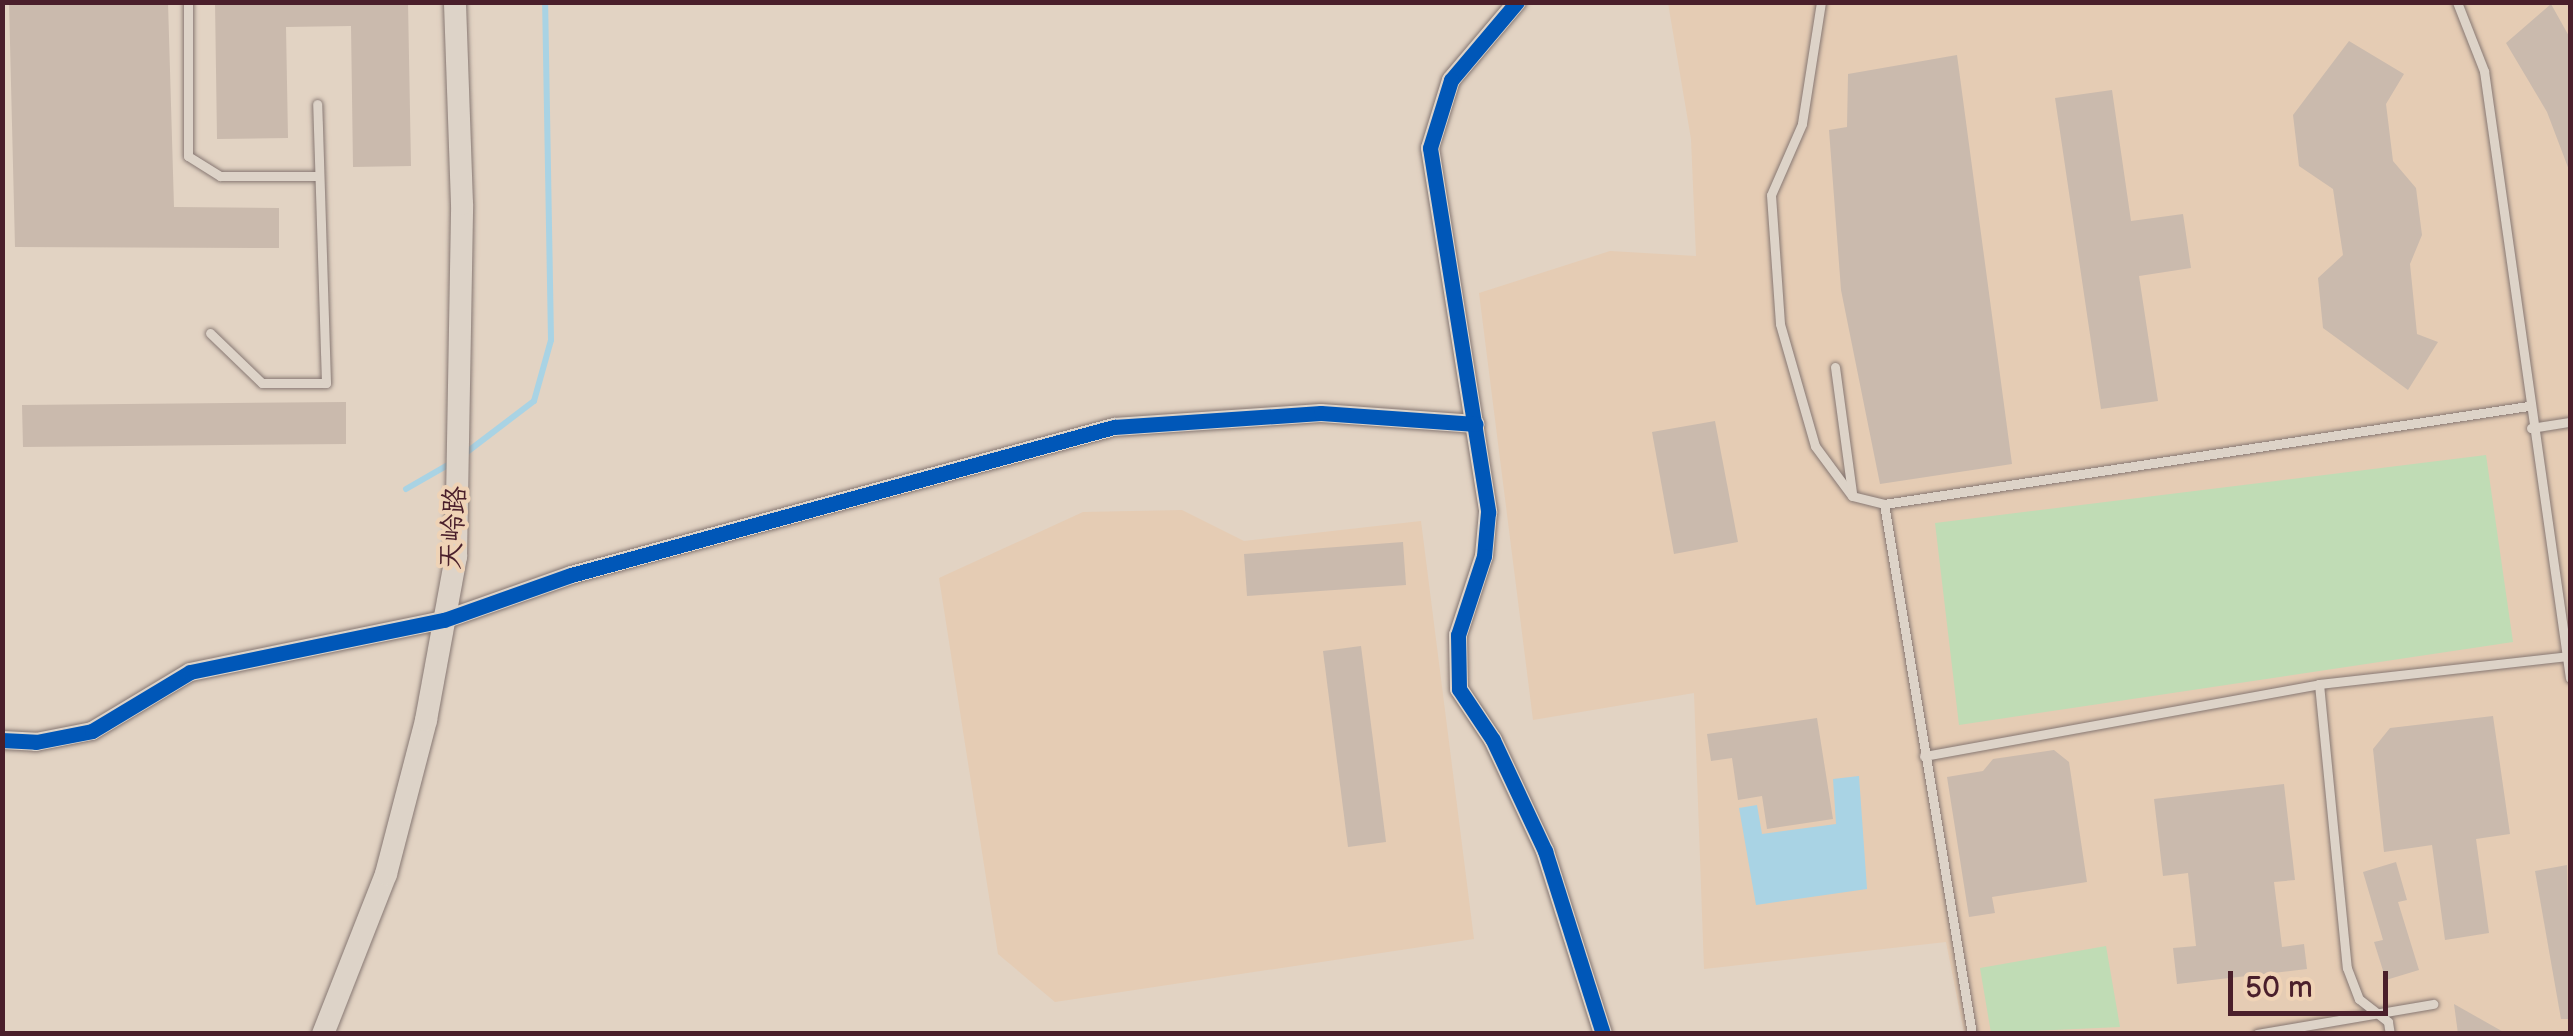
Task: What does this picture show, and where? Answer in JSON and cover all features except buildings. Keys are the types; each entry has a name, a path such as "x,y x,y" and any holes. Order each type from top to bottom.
{"street":[{"name":"天岭路","path":"323,1034 386,874 426,720 456,557 460,419 456,2"},
{"path":"1517,2 1452,80 1430,148 1488,512 1484,556 1458,635 1459,689 1493,740 1544,851 1603,1034"},
{"path":"2,740 36,742 92,731 190,672 444,620 571,575 1114,427 1321,413 1476,424"}],"lane":[{"path":"188,2 188,156 220,176 318,176"},
{"path":"1821,2 1802,124 1771,194 1780,324 1796,388 1815,446 1852,496 1884,504 2528,406"},
{"path":"2456,2 2484,72 2531,428 2570,678"},
{"path":"210,333 262,383 326,383 316,104"},
{"path":"1836,367 1852,496"},
{"path":"2531,428 2570,422"},
{"path":"1884,504 1972,1034"},
{"path":"1924,756 2319,684 2567,656"},
{"path":"2319,684 2347,968 2359,999 2377,1014 2390,1034"},
{"path":"2256,1034 2433,1004"}],"shaded area":[{"path":"1668,3 2570,3 2570,1033 1964,1033 1946,942 1704,969 1694,693 1533,720 1479,293 1610,251 1696,256 1691,139"},
{"path":"1182,510 1244,541 1421,521 1474,939 1055,1002 998,954 939,578 1083,512"}],"green space":[{"path":"2486,455 2513,642 1959,725 1935,523"},
{"path":"2106,946 2120,1027 1991,1033 1980,968"}],"water":[{"path":"1859,776 1867,889 1756,905 1739,808 1757,805 1762,834 1836,824 1833,779"}],"waterway":[{"path":"463,455 534,401 551,340 545,2"},
{"path":"406,489 453,462"}],"cycle path":[{"path":"1517,2 1451,80 1430,148 1488,512 1484,556 1458,635 1459,689 1493,740 1545,851 1603,1034"},
{"path":"2,740 36,742 92,731 190,672 444,620 571,575 1114,427 1321,413 1476,424"}]}
